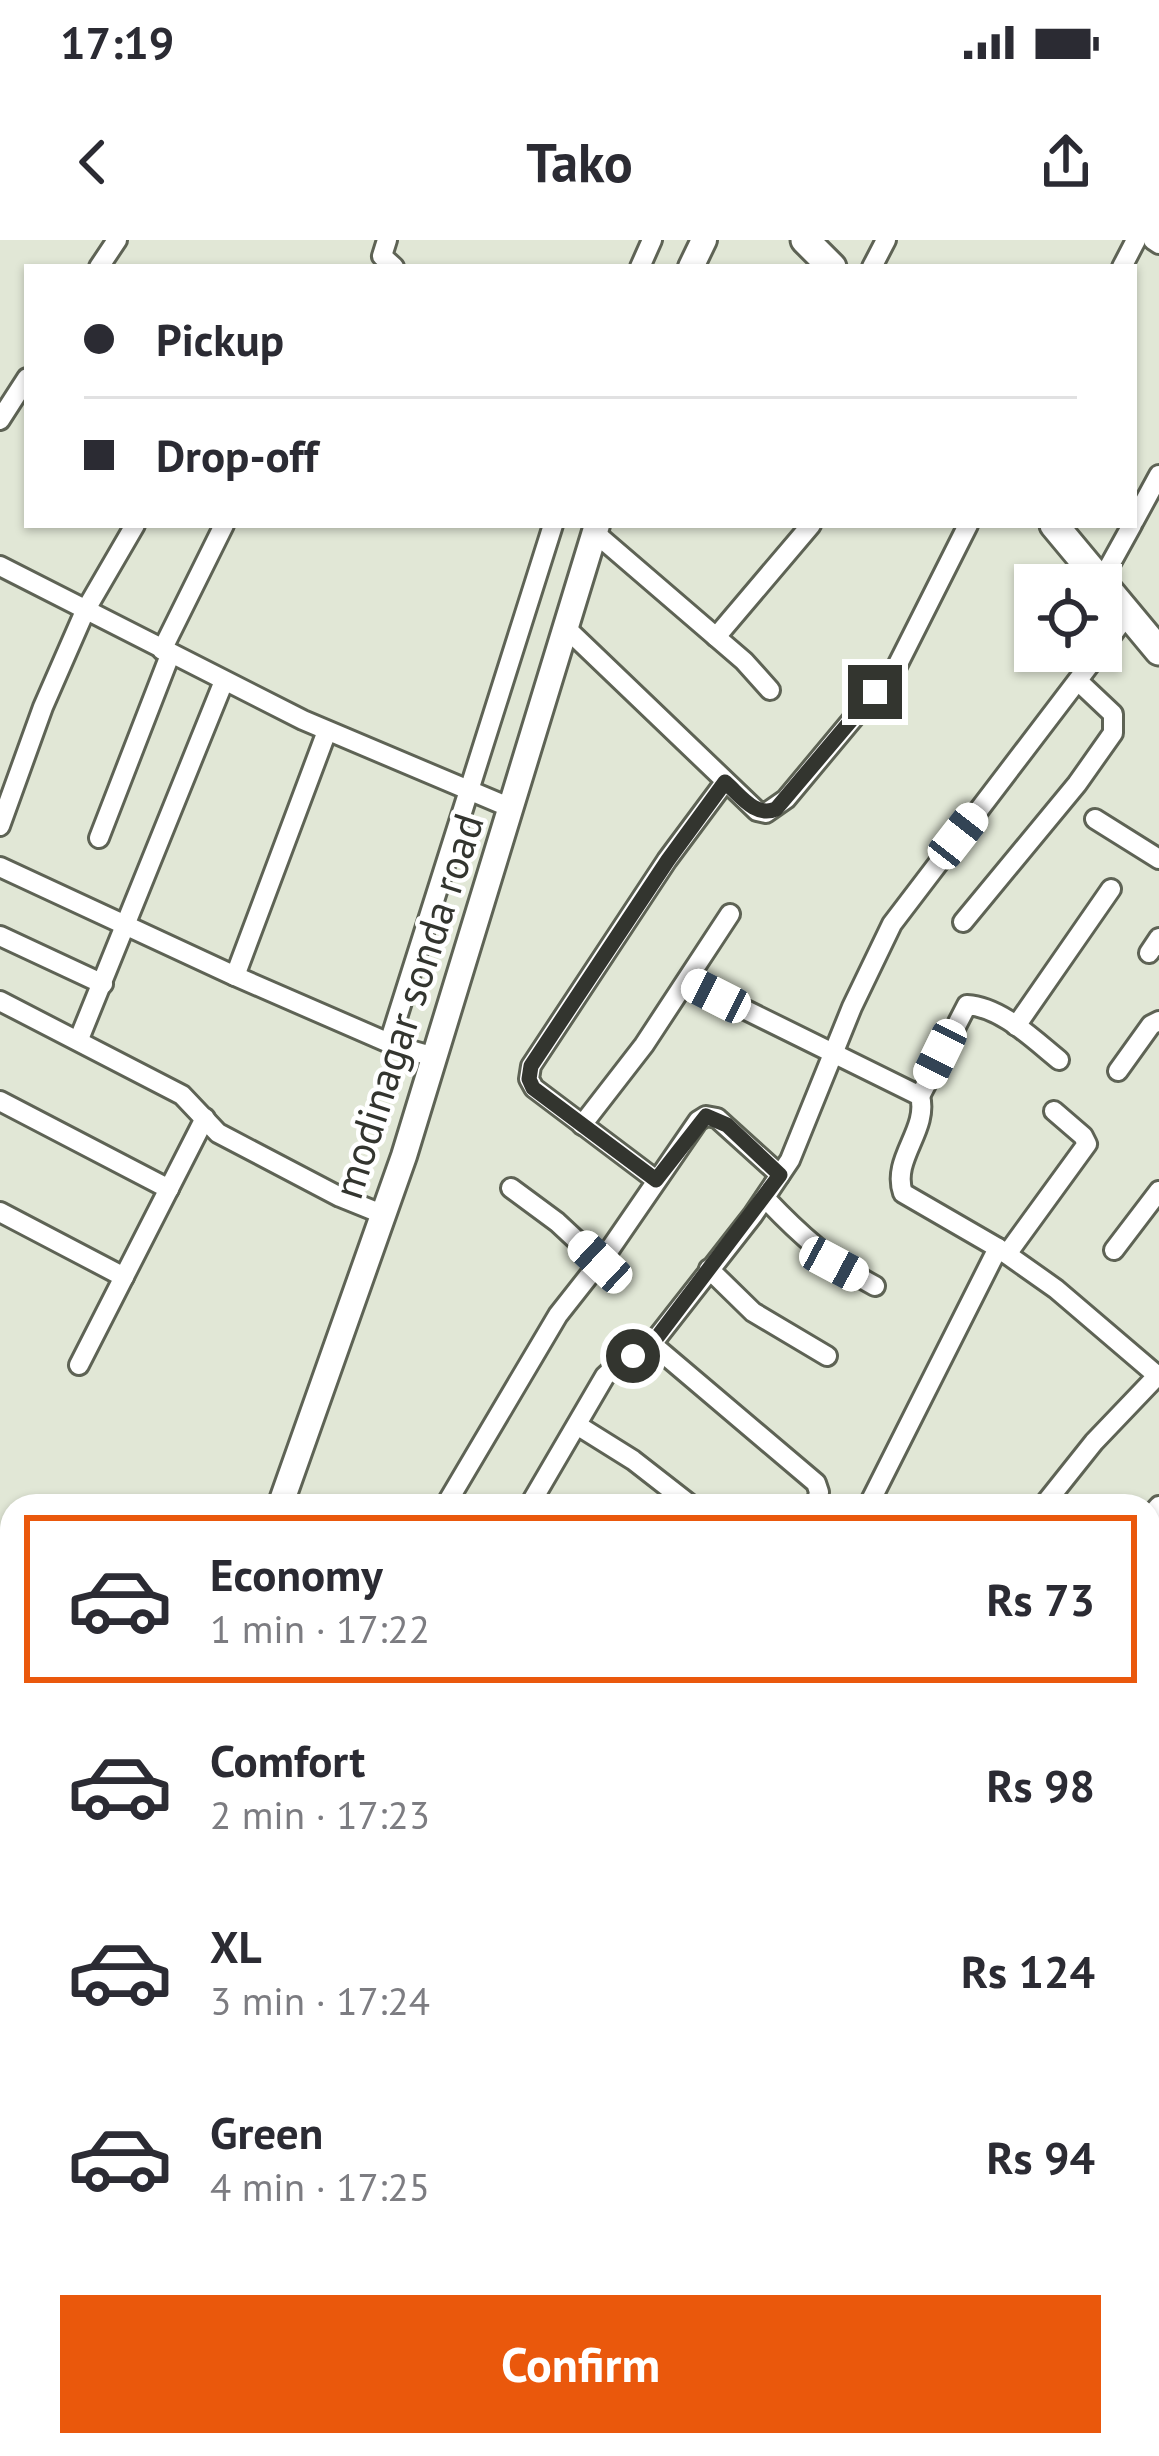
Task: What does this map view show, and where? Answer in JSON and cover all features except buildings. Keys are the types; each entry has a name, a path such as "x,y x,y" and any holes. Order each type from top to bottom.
{"main road":[{"path":"805,240 829,264"},
{"path":"1057,528 1087,564"},
{"path":"1122,607 1159,651"}],"street":[{"path":"0,420 24,383"},
{"path":"1137,516 1159,475"},
{"path":"0,826 43,707 85,611 133,528"},
{"path":"99,838 166,652 223,528"},
{"path":"392,1045 489,800 552,528"},
{"path":"716,637 808,528"},
{"path":"566,628 725,782 757,811 766,813 786,799 897,666 966,528"},
{"path":"1110,564 1130,528"},
{"path":"596,529 770,690"},
{"name":"modinagar sonda road","path":"284,1494 375,1212 404,1156 489,800 566,628 596,529"},
{"path":"0,566 327,731 489,800"},
{"path":"1122,620 1127,613"},
{"path":"539,1494 605,1376 652,1344 765,1198 808,1120 862,986 908,899 1084,672"},
{"path":"79,1039 224,681"},
{"path":"963,922 1113,733 1113,714 1078,681"},
{"path":"235,976 327,731"},
{"path":"656,1180 533,1088 531,1066 725,782"},
{"path":"1095,819 1159,859"},
{"path":"0,867 235,976 427,1056"},
{"path":"1016,1025 1111,889"},
{"path":"582,1125 644,1046 730,914"},
{"path":"0,936 103,984"},
{"path":"687,981 920,1096"},
{"path":"0,1001 182,1095 218,1133 375,1212"},
{"path":"1053,1494 1094,1442 1158,1376 1072,1302 1003,1251 903,1192 901,1168 920,1118 920,1096 967,1005 1016,1025 1059,1060"},
{"path":"1118,1070 1159,1021"},
{"path":"0,1101 169,1189"},
{"path":"874,1494 1003,1251 1088,1144 1054,1111"},
{"path":"452,1494 540,1343 706,1116 727,1125 780,1175"},
{"path":"79,1365 205,1118"},
{"path":"511,1188 600,1262"},
{"path":"1114,1250 1159,1191"},
{"path":"765,1198 808,1244 875,1286"},
{"path":"0,1212 124,1277"},
{"path":"709,1269 753,1312 827,1356"},
{"path":"652,1344 816,1484 819,1494"},
{"path":"577,1425 677,1494"}],"route":[{"path":"633,1356 652,1344 780,1175 727,1125 706,1116 656,1180 533,1088 531,1066 725,782 757,811 776,809 875,692"}]}
